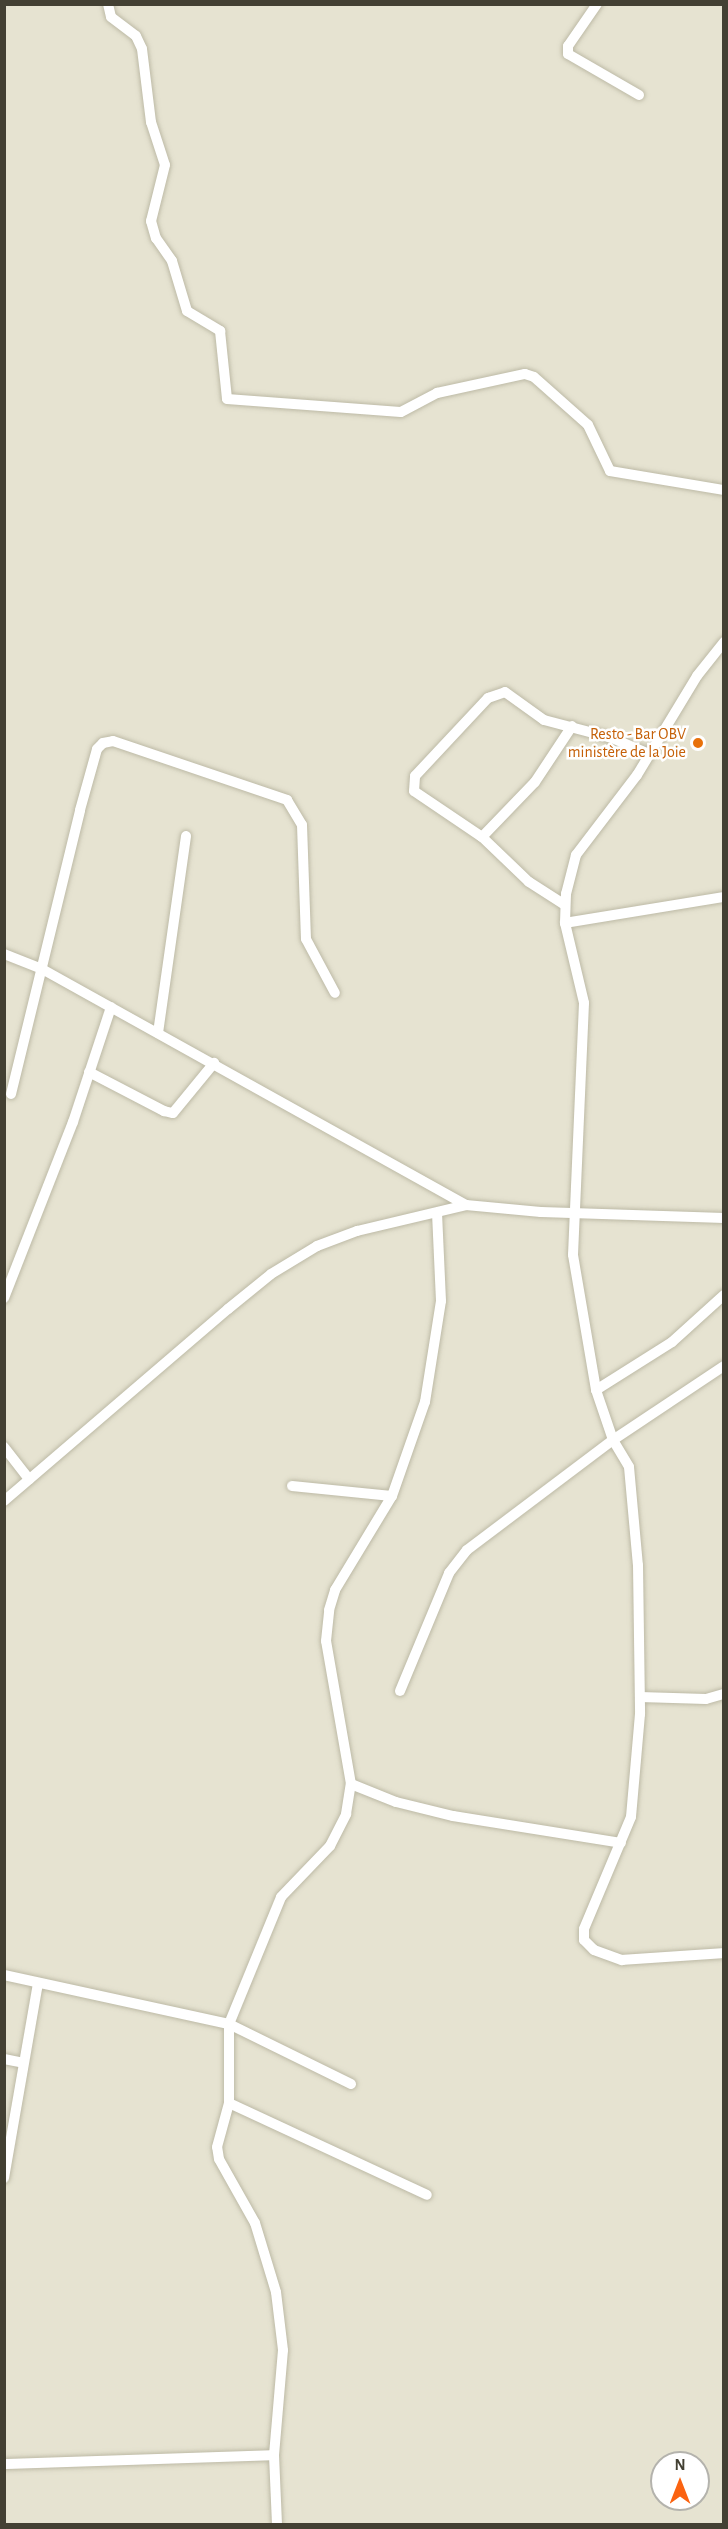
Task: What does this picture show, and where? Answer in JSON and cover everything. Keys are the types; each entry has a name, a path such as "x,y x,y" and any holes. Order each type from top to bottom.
{"street":[{"path":"108,4 111,17 136,36 142,49 151,122 165,165 151,221 156,238 172,261 187,311 220,331 227,399 401,412 436,393 525,374 534,376 588,424 610,471 723,490"},
{"path":"597,4 568,46 568,54 639,95"},
{"path":"723,642 697,676 649,754 576,855 565,905 565,923 584,1003 574,1213 575,1266 596,1390 613,1440 629,1467 638,1565 640,1697 631,1817 584,1929 587,1946 622,1960 723,1953"},
{"path":"565,905 529,882 482,837 414,791 415,776 496,693 505,692 544,720 572,726 649,754"},
{"path":"482,837 535,782 572,726"},
{"path":"11,1094 97,749 113,741 287,801 302,825 306,939 335,993"},
{"path":"158,1033 186,837"},
{"path":"565,923 723,897"},
{"path":"4,954 42,969 466,1204"},
{"path":"4,1298 74,1122 88,1072 111,1007"},
{"path":"88,1072 164,1111 174,1113 214,1063"},
{"path":"4,1501 271,1274 317,1246 357,1231 466,1204 574,1213 723,1218"},
{"path":"277,2524 274,2455 283,2350 276,2292 255,2223 219,2159 217,2147 229,2103 229,2024 281,1897 330,1846 341,1830 351,1784 326,1641 328,1610 335,1590 392,1496 410,1453 435,1354 441,1301 437,1213"},
{"path":"596,1390 672,1342 723,1295"},
{"path":"400,1691 449,1573 467,1550 613,1440 723,1366"},
{"path":"4,1447 29,1479"},
{"path":"292,1486 392,1496"},
{"path":"640,1697 706,1699 723,1694"},
{"path":"351,1784 396,1802 453,1816 621,1843"},
{"path":"4,1975 229,2024 351,2084"},
{"path":"4,2178 8,2142 38,1984"},
{"path":"4,2060 24,2062"},
{"path":"229,2103 427,2195"},
{"path":"4,2464 274,2455"}],"shaded area":[{"path":"5,5 723,5 723,2524 5,2524"}],"place":[{"name":"Resto - Bar OBV ministère de la Joie","path":"698,743"}]}
